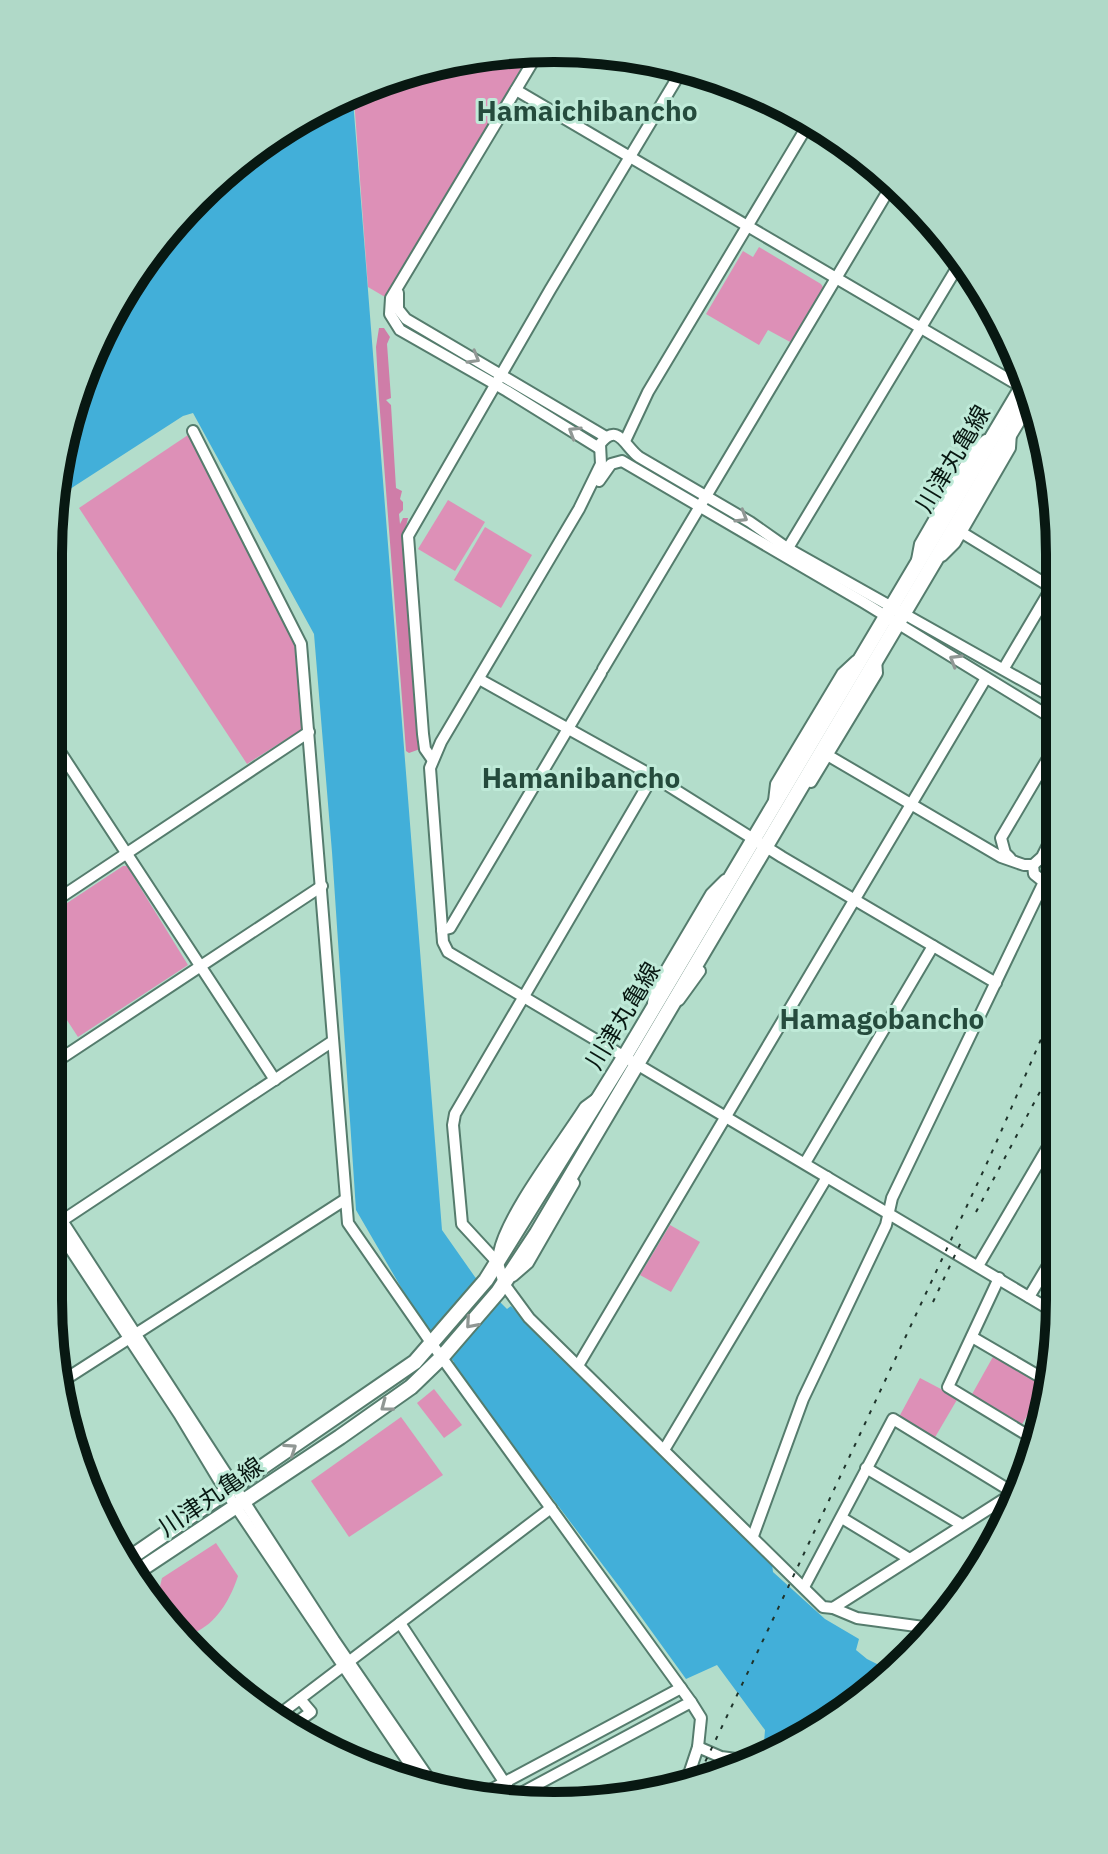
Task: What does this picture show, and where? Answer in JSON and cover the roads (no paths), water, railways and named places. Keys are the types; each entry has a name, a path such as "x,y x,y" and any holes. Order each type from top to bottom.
{"main road":[{"name":"川津丸亀線","path":"894,615 916,566 994,433 1021,401"},
{"name":"川津丸亀線","path":"134,1555 415,1362 486,1280 608,1097 748,874 774,803 894,615 932,565 1023,406"},
{"name":"川津丸亀線","path":"657,1016 732,873 790,802 868,657"},
{"name":"川津丸亀線","path":"142,1569 378,1412 411,1387 443,1355 501,1288 537,1233 608,1097"}],"street":[{"path":"532,63 391,298 389,306 393,324 619,440 704,502 785,552 894,615 1004,668 1046,693"},
{"path":"432,759 425,749 423,734 407,538 677,78"},
{"path":"516,90 920,329 1014,381"},
{"path":"804,131 432,759 430,768 443,942 452,955 1046,1307"},
{"path":"442,930 450,928 887,192"},
{"path":"785,552 955,270"},
{"path":"400,287 398,309 406,319 498,379 609,458 704,502"},
{"path":"400,330 406,319"},
{"path":"932,565 955,543 1010,448 1011,430"},
{"path":"193,431 301,644 348,1223 701,1718 698,1747 689,1773"},
{"path":"609,458 627,455 619,440"},
{"path":"961,532 1046,584"},
{"path":"1004,668 1046,604"},
{"path":"894,615 1046,714"},
{"path":"790,802 808,787 829,756 877,673 868,657"},
{"path":"579,1364 986,678"},
{"path":"479,679 653,776 996,983"},
{"path":"62,896 309,732"},
{"path":"62,755 275,1080"},
{"path":"829,756 1001,857 1010,858"},
{"path":"983,844 1001,838 1046,762"},
{"path":"653,776 453,1120 462,1224 498,1263 501,1288 529,1318 823,1607 857,1618 922,1627"},
{"path":"1001,838 1005,853 1024,865 1033,865 1046,849"},
{"path":"753,1536 803,1399 886,1225 892,1198 1044,882 1034,874 1033,865"},
{"path":"62,1058 322,886"},
{"path":"805,1163 933,946"},
{"path":"62,1220 333,1041"},
{"path":"978,1266 1046,1150"},
{"path":"664,1450 827,1177"},
{"path":"68,1377 346,1199"},
{"path":"62,1235 422,1774"},
{"path":"1029,1297 1046,1269"},
{"path":"999,1278 948,1387 1027,1435"},
{"path":"972,1337 1040,1377"},
{"path":"804,1587 893,1419 1009,1487"},
{"path":"866,1468 962,1525"},
{"path":"833,1608 1004,1499"},
{"path":"284,1711 551,1508"},
{"path":"842,1518 908,1558"},
{"path":"400,1623 508,1790"},
{"path":"493,1788 681,1688"},
{"path":"299,1721 311,1712 300,1699"},
{"path":"525,1791 691,1702"},
{"path":"588,1738 597,1752"},
{"path":"698,1747 732,1759"}],"water":[{"path":"353,105 442,1230 475,1277 507,1309 511,1306 772,1564 773,1572 825,1619 859,1639 856,1650 882,1666 827,1709 764,1745 765,1730 717,1665 686,1679 451,1364 454,1362 427,1332 356,1210 314,634 193,413 183,416 66,492 79,427 99,366 128,308 164,254 206,206 254,164 308,128"}],"railway":[{"path":"702,1769 981,1176 1046,1028"},
{"path":"1043,1066 1046,1060"},
{"path":"976,1212 1046,1080"},
{"path":"933,1302 962,1240"}],"district":[{"name":"Hamaichibancho","path":"587,111"},
{"name":"Hamanibancho","path":"581,778"},
{"name":"Hamagobancho","path":"882,1019"}]}
